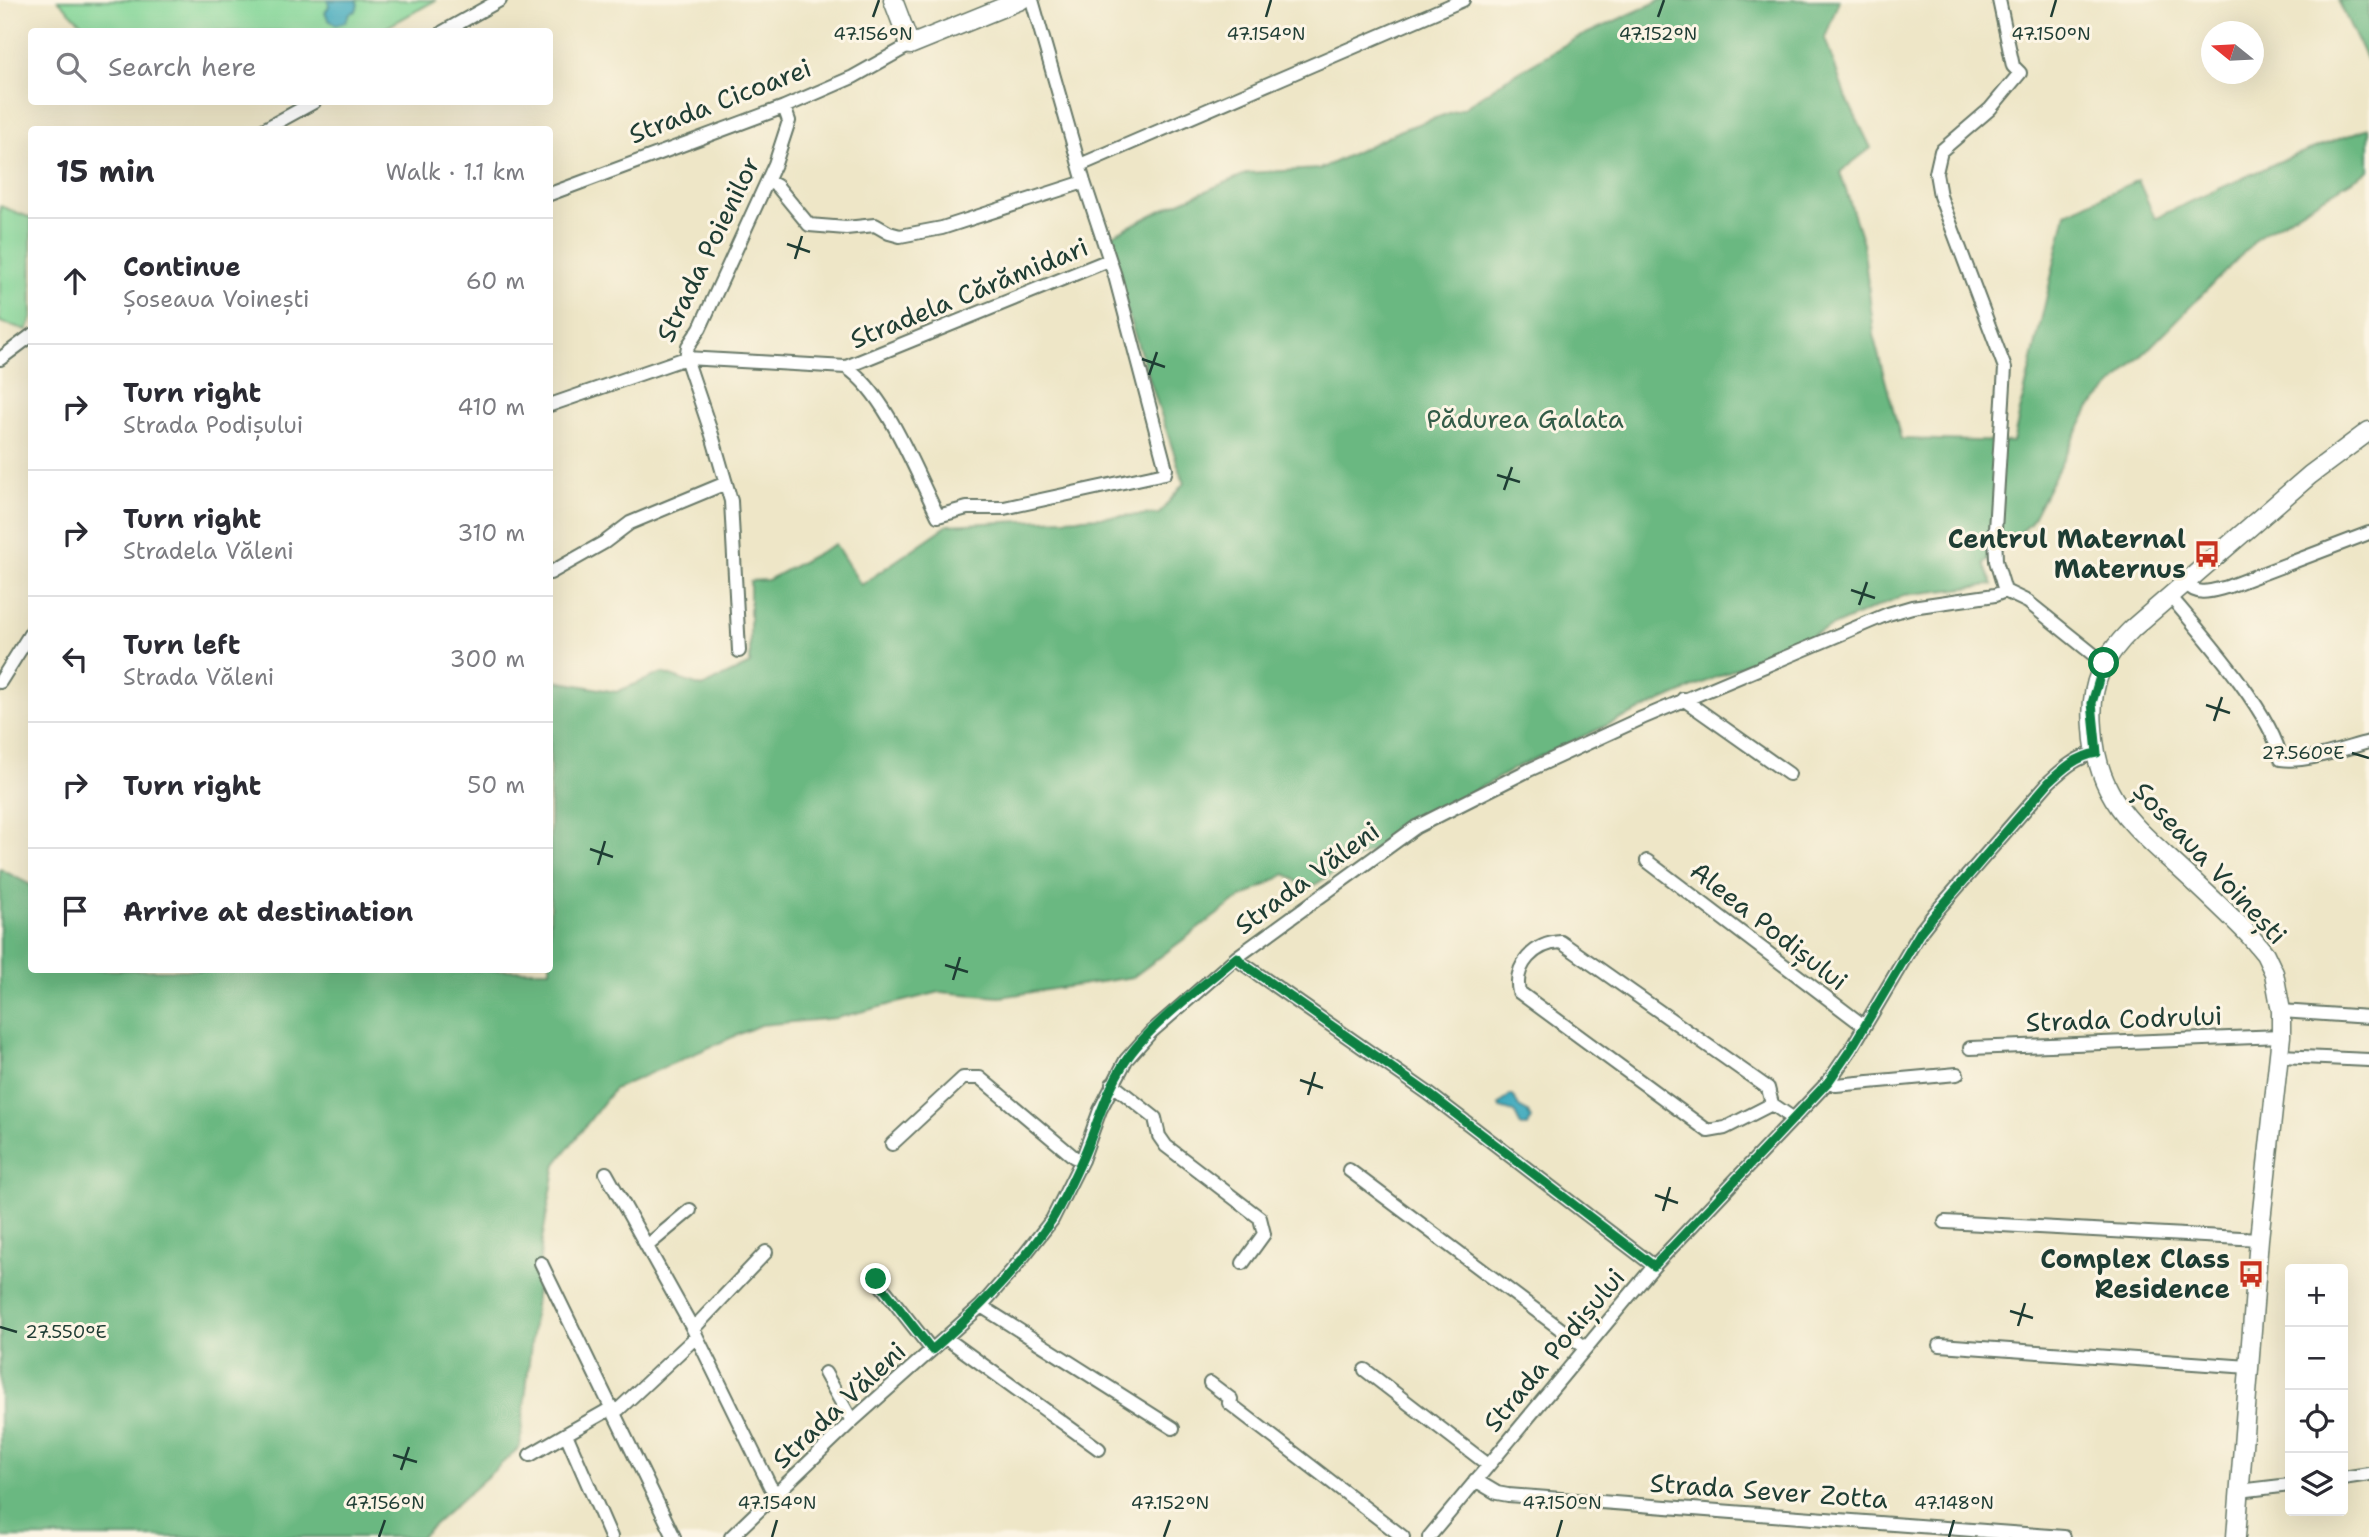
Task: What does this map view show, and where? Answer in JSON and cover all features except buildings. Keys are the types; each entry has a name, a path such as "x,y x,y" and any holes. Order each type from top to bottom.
{"main road":[{"path":"893,0 910,45"},
{"name":"Strada Cicoarei","path":"910,45 1021,0"},
{"name":"Șoseaua Voinești","path":"2236,1537 2259,1239 2280,1056 2281,1011 2274,973 2264,954 2236,921 2131,822 2109,791 2097,753 2092,703 2104,663 2115,646 2310,475 2369,431"}],"street":[{"path":"450,28 500,0"},
{"name":"Stradela Cărămidari","path":"846,367 861,377 880,401 938,516 967,508 1004,508 1165,473 1115,276 1084,182 1032,0"},
{"path":"1080,165 1447,3 1463,0"},
{"path":"1999,0 2013,66 2020,73 1990,109 1955,142 1941,151 1936,173 1940,196 2005,368 1995,530 1996,561 2005,591 2028,602 2104,663"},
{"name":"Strada Cicoarei","path":"553,193 785,107 853,78 910,45"},
{"path":"270,126 309,105"},
{"name":"Strada Poienilor","path":"553,404 686,358 688,346 700,328 768,181 789,121 785,107"},
{"path":"768,181 777,186 809,225 846,228 875,226 900,236 955,225 1084,182"},
{"name":"Stradela Cărămidari","path":"686,358 846,367 1109,260"},
{"path":"0,359 28,338"},
{"path":"686,358 731,501 738,651"},
{"path":"553,571 605,542 630,523 726,483"},
{"path":"2185,583 2193,591 2204,593 2227,587 2369,533"},
{"name":"Strada Văleni","path":"731,1537 852,1421 981,1306 1052,1220 1082,1160 1112,1084 1126,1060 1151,1032 1237,957 1334,893 1416,827 1529,770 1683,699 1888,614 1912,607 1995,596 2005,591"},
{"path":"2170,596 2265,719 2280,750 2281,759 2289,761 2315,756 2369,742"},
{"path":"0,682 28,637"},
{"path":"1683,699 1789,774"},
{"name":"Strada Podișului","path":"1429,1537 1654,1266 1829,1081 1921,931 1935,914 2049,782 2066,766 2097,753"},
{"name":"Aleea Podișului","path":"1647,861 1864,1026"},
{"path":"1772,1104 1725,1128 1707,1130 1519,992 1517,980 1520,971 1537,948 1562,942 1768,1088 1772,1104 1794,1119"},
{"path":"1237,957 1428,1093 1654,1266"},
{"path":"2281,1011 2369,1017"},
{"name":"Strada Codrului","path":"1970,1048 2281,1036"},
{"path":"2280,1056 2369,1060"},
{"path":"1829,1081 1836,1085 1957,1074"},
{"path":"892,1144 963,1078 980,1078 1074,1157 1082,1160"},
{"path":"1112,1084 1155,1118 1166,1146 1260,1219 1264,1234 1243,1263"},
{"path":"1349,1170 1586,1348"},
{"path":"606,1172 694,1333 770,1486 776,1493"},
{"path":"647,1246 690,1210"},
{"path":"1945,1222 2259,1239"},
{"path":"530,1455 610,1409 619,1409 694,1333 766,1252"},
{"path":"541,1263 674,1537"},
{"path":"876,1279 932,1350"},
{"path":"981,1306 1173,1428"},
{"path":"946,1338 1099,1449"},
{"path":"1940,1345 2249,1367"},
{"path":"1365,1370 1487,1464"},
{"path":"825,1373 852,1421"},
{"path":"1210,1383 1231,1399 1228,1403 1403,1537"},
{"path":"566,1434 611,1537"},
{"path":"2348,1477 2369,1474"},
{"name":"Strada Sever Zotta","path":"1475,1480 1497,1493 1508,1495 1879,1522 2009,1535 2064,1537"},
{"path":"2239,1491 2285,1486"},
{"path":"1878,1537 1879,1522"}],"green space":[{"path":"58,0 436,0 385,28 86,28"},
{"name":"Pădurea Galata","path":"1661,0 1839,0 1825,38 1845,95 1871,148 1840,172 1863,243 1875,342 1901,439 2013,442 2066,213 2138,180 2155,218 2285,159 2369,128 2369,170 2262,234 2089,409 2030,524 1984,564 1993,585 1904,595 1625,717 1519,766 1308,889 1286,874 1234,902 1133,977 1000,997 940,992 836,1018 760,1025 614,1089 556,1164 542,1240 520,1447 420,1537 0,1537 0,869 28,883 28,973 553,973 553,681 616,692 662,673 702,687 750,664 750,581 768,580 835,544 861,585 948,525 1159,514 1184,483 1115,276 1110,236 1170,206 1248,173 1320,169 1404,129 1464,108 1506,79 1575,39"},
{"path":"2338,0 2369,0 2369,65"},
{"path":"0,206 28,217 28,327 27,330 0,322"}],"water":[{"path":"328,0 356,0 358,4 356,11 350,13 345,22 336,25 325,13 329,6"},
{"path":"1513,1095 1519,1107 1528,1112 1531,1119 1528,1126 1521,1126 1514,1112 1500,1108 1499,1105"}],"place":[{"name":"Centrul Maternal Maternus","path":"2207,554"},
{"name":"Complex Class Residence","path":"2251,1274"}],"route":[{"path":"876,1279 932,1350 946,1338 981,1306 1052,1220 1082,1160 1112,1084 1126,1060 1151,1032 1237,957 1428,1093 1654,1266 1829,1081 1921,931 1935,914 2049,782 2066,766 2097,753 2093,737 2092,703 2095,685 2104,663"}]}
